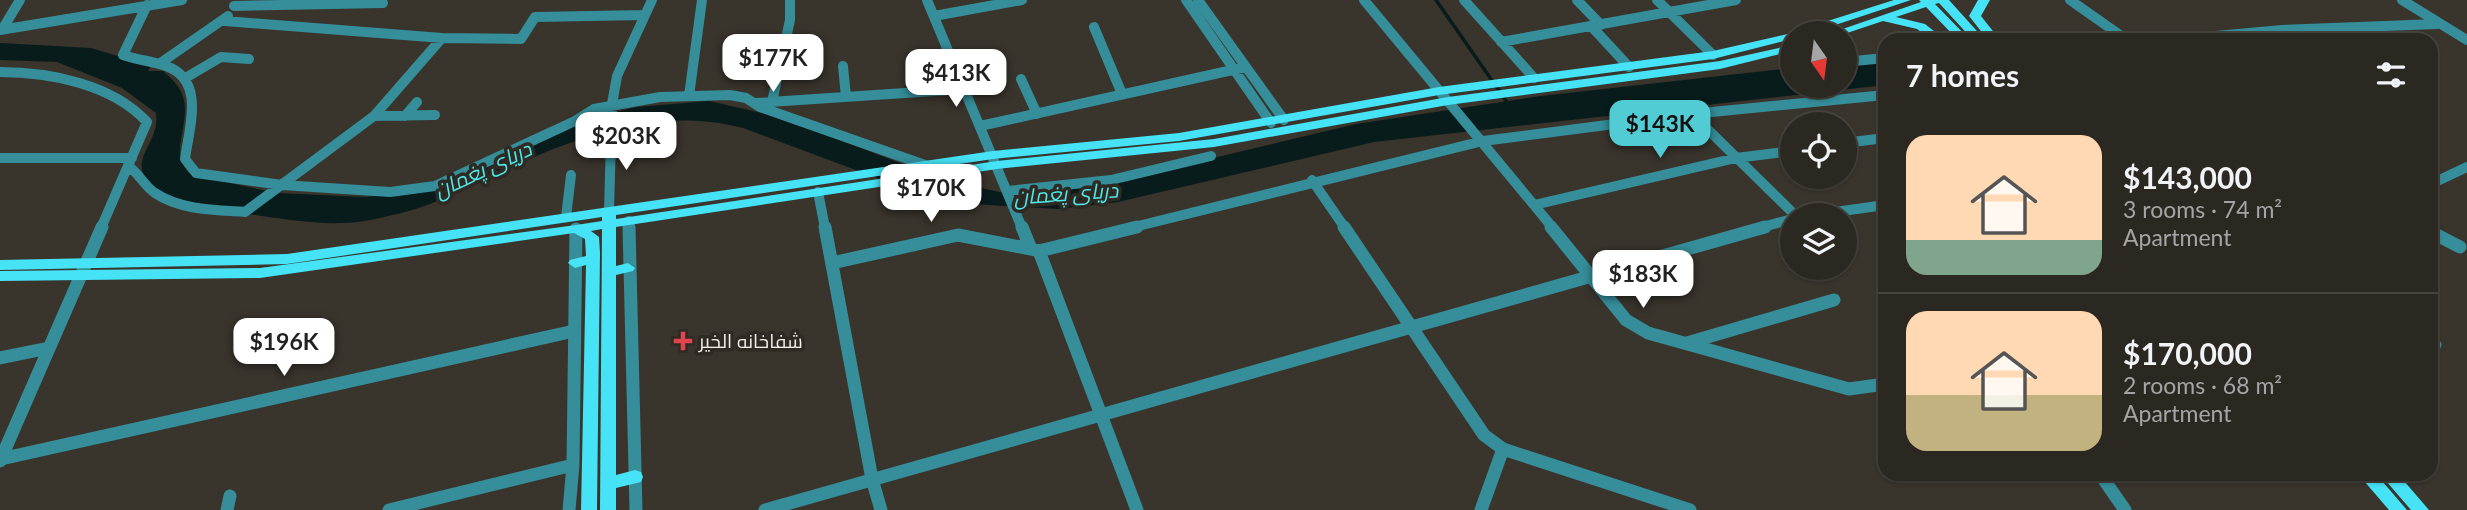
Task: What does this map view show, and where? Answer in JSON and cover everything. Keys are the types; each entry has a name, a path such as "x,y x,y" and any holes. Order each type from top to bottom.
{"main road":[{"path":"1878,14 1884,0"},
{"path":"1857,24 1905,0"},
{"path":"1943,0 1973,33"},
{"path":"1984,0 1975,16 1988,33"},
{"path":"1849,21 1929,1 1957,33"},
{"path":"1878,14 1909,22 1929,33"},
{"path":"1935,33 1939,14"},
{"path":"995,160 1214,143 1534,78 1713,55 1780,39"},
{"path":"0,265 260,273 930,169 1180,137 1444,96 1707,68 1780,51"},
{"path":"609,217 629,221 818,192 864,179"},
{"path":"608,510 609,217"},
{"path":"571,223 592,237 589,510"},
{"path":"575,263 593,259"},
{"path":"608,272 628,268"},
{"path":"0,276 84,269"},
{"path":"608,484 635,477"},
{"path":"2372,481 2399,510"},
{"path":"2394,481 2421,510"}],"street":[{"path":"1,30 20,0"},
{"path":"1,30 182,0"},
{"path":"609,217 612,108 617,76 652,0"},
{"path":"689,96 702,0"},
{"path":"772,102 790,20 790,0"},
{"path":"927,0 995,160 1013,210 1035,250 1102,413 1137,510"},
{"path":"934,16 1022,0"},
{"path":"1186,0 1233,70 1277,122"},
{"path":"1198,0 1246,67 1277,122"},
{"path":"1364,0 1483,141 1626,320 1647,333 1849,389 1878,385"},
{"path":"1464,0 1534,78"},
{"path":"1577,0 1629,67"},
{"path":"1657,0 1713,55"},
{"path":"1501,42 1736,0"},
{"path":"2070,0 2117,33"},
{"path":"2402,0 2467,40"},
{"path":"159,64 225,21 236,3 383,3"},
{"path":"147,5 123,55 177,69 187,77 194,89 185,159 196,173 278,188 368,193 435,186 575,121 594,109 689,96 730,95 930,169"},
{"path":"225,21 442,38 521,39 535,17 645,15"},
{"path":"2248,33 2437,24"},
{"path":"1094,27 1122,94"},
{"path":"130,162 144,184 154,193 173,202 246,212 374,116 442,38"},
{"path":"187,77 221,57 249,59"},
{"path":"1857,61 1878,59"},
{"path":"843,66 846,97"},
{"path":"980,127 1246,67"},
{"path":"0,72 38,72 68,79 146,119 130,162 0,460"},
{"path":"1021,79 1037,114"},
{"path":"754,103 965,89"},
{"path":"832,263 958,235 1035,250 1312,180 1483,141 1692,114 1878,96"},
{"path":"405,116 417,102"},
{"path":"1692,114 1780,204"},
{"path":"374,116 435,116"},
{"path":"1857,141 1878,139"},
{"path":"1534,205 1736,159 1780,153"},
{"path":"1008,192 1111,180 1211,156"},
{"path":"0,158 130,162"},
{"path":"2438,181 2467,167"},
{"path":"569,510 573,465 575,263 571,223 571,175"},
{"path":"1312,180 1484,435 1503,449 1690,510"},
{"path":"818,192 872,479 881,510"},
{"path":"1857,209 1878,206"},
{"path":"629,221 628,268 636,510"},
{"path":"765,510 1102,413 1410,329 1780,221"},
{"path":"2438,236 2460,247"},
{"path":"1686,344 1834,300"},
{"path":"0,460 574,331"},
{"path":"0,358 49,348"},
{"path":"1481,510 1503,449"},
{"path":"389,510 573,465"},
{"path":"2105,481 2125,510"}],"water":[{"name":"دریای پغمان","path":"0,43 91,48 151,66 148,71 163,71 172,79 183,97 185,118 181,158 192,175 277,193 366,197 421,190 585,119 637,107 709,101 779,117 942,179 1008,194 1180,166 1356,124 1541,96 1780,69 1780,97 1374,142 1118,202 1059,209 955,203 904,188 743,128 710,122 646,123 615,129 553,149 416,209 366,221 324,223 253,215 164,195 150,183 143,173 142,164 156,126 156,113 122,88 57,62 0,60"},
{"path":"1878,62 1878,86 1857,88 1857,63"}],"waterway":[{"path":"1436,0 1509,105"}],"place":[{"name":"شفاخانه الخیر","path":"683,341"}]}
